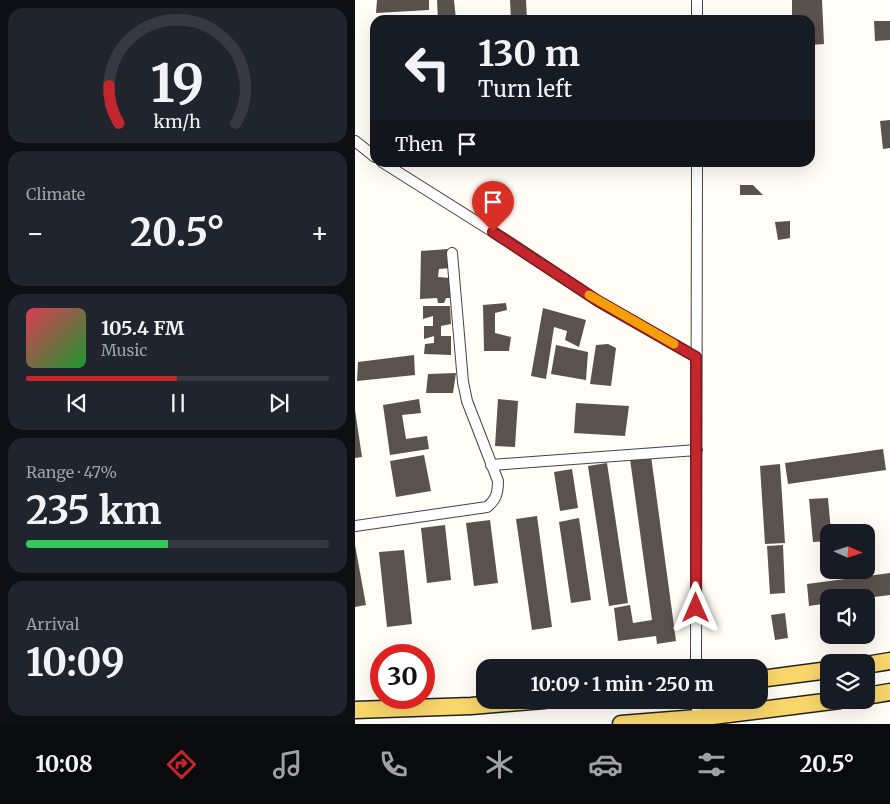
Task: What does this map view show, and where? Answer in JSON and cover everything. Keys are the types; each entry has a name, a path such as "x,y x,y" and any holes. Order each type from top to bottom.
{"main road":[{"path":"875,664 890,661"},
{"path":"768,678 820,671"},
{"path":"875,694 890,692"},
{"path":"621,724 697,721 820,703"},
{"path":"355,710 476,706"}],"street":[{"path":"697,0 697,15"},
{"path":"355,141 370,154"},
{"path":"391,167 598,301 696,357"},
{"path":"696,659 697,167"},
{"path":"355,526 487,507 494,502 498,492 497,481 467,401 463,382 452,252"},
{"path":"491,465 697,450"}],"building":[{"path":"377,0 429,0 429,10 376,13"},
{"path":"437,0 454,0 456,15 438,15"},
{"path":"510,0 526,0 527,15 511,15"},
{"path":"792,0 822,0 824,44 815,45 815,15 792,15"},
{"path":"874,21 890,21 890,40 875,41"},
{"path":"890,120 890,148 883,149 880,121"},
{"path":"740,185 753,185 763,195 740,195"},
{"path":"790,221 790,238 778,240 775,222"},
{"path":"448,249 450,268 439,269 438,277 451,278 450,298 446,298 444,303 438,303 437,298 420,299 421,251"},
{"path":"506,303 507,310 495,313 495,333 511,337 509,351 484,351 483,305"},
{"path":"423,306 450,306 451,324 441,326 441,336 451,336 451,355 424,354 425,344 434,343 434,336 424,339 424,326 433,326 433,316 423,319"},
{"path":"543,308 586,320 579,347 565,340 567,331 554,327 546,379 531,376"},
{"path":"608,344 616,348 611,386 590,384 596,345"},
{"path":"556,345 588,352 586,380 551,374"},
{"path":"414,355 415,375 357,381 358,362"},
{"path":"456,373 453,393 426,393 428,374"},
{"path":"419,399 421,413 402,415 406,439 427,436 429,449 390,455 383,405"},
{"path":"498,399 518,401 515,447 495,446"},
{"path":"576,403 629,406 625,436 574,433"},
{"path":"355,410 362,457 355,458"},
{"path":"883,449 886,470 788,484 785,463"},
{"path":"424,455 431,491 396,497 390,461"},
{"path":"651,456 676,641 657,644 656,636 618,641 614,608 630,605 633,623 652,620 630,459"},
{"path":"607,463 628,603 609,606 588,466"},
{"path":"780,464 785,543 765,544 760,466"},
{"path":"572,469 578,508 560,511 554,472"},
{"path":"828,498 830,524 820,524 820,542 813,542 809,499"},
{"path":"537,516 552,627 532,630 516,519"},
{"path":"579,518 591,600 571,603 559,522"},
{"path":"490,520 498,583 474,586 466,523"},
{"path":"445,525 451,580 427,583 421,528"},
{"path":"355,545 366,605 355,607"},
{"path":"783,545 785,593 770,594 767,546"},
{"path":"404,550 412,624 387,627 379,552"},
{"path":"890,573 890,595 875,597 875,589 820,589 820,604 809,606 807,584 845,579 875,579 875,575"},
{"path":"785,613 788,638 775,640 771,615"}],"slow traffic":[{"path":"589,295 674,344"}],"route":[{"path":"493,232 598,301 696,357 696,608"}]}
